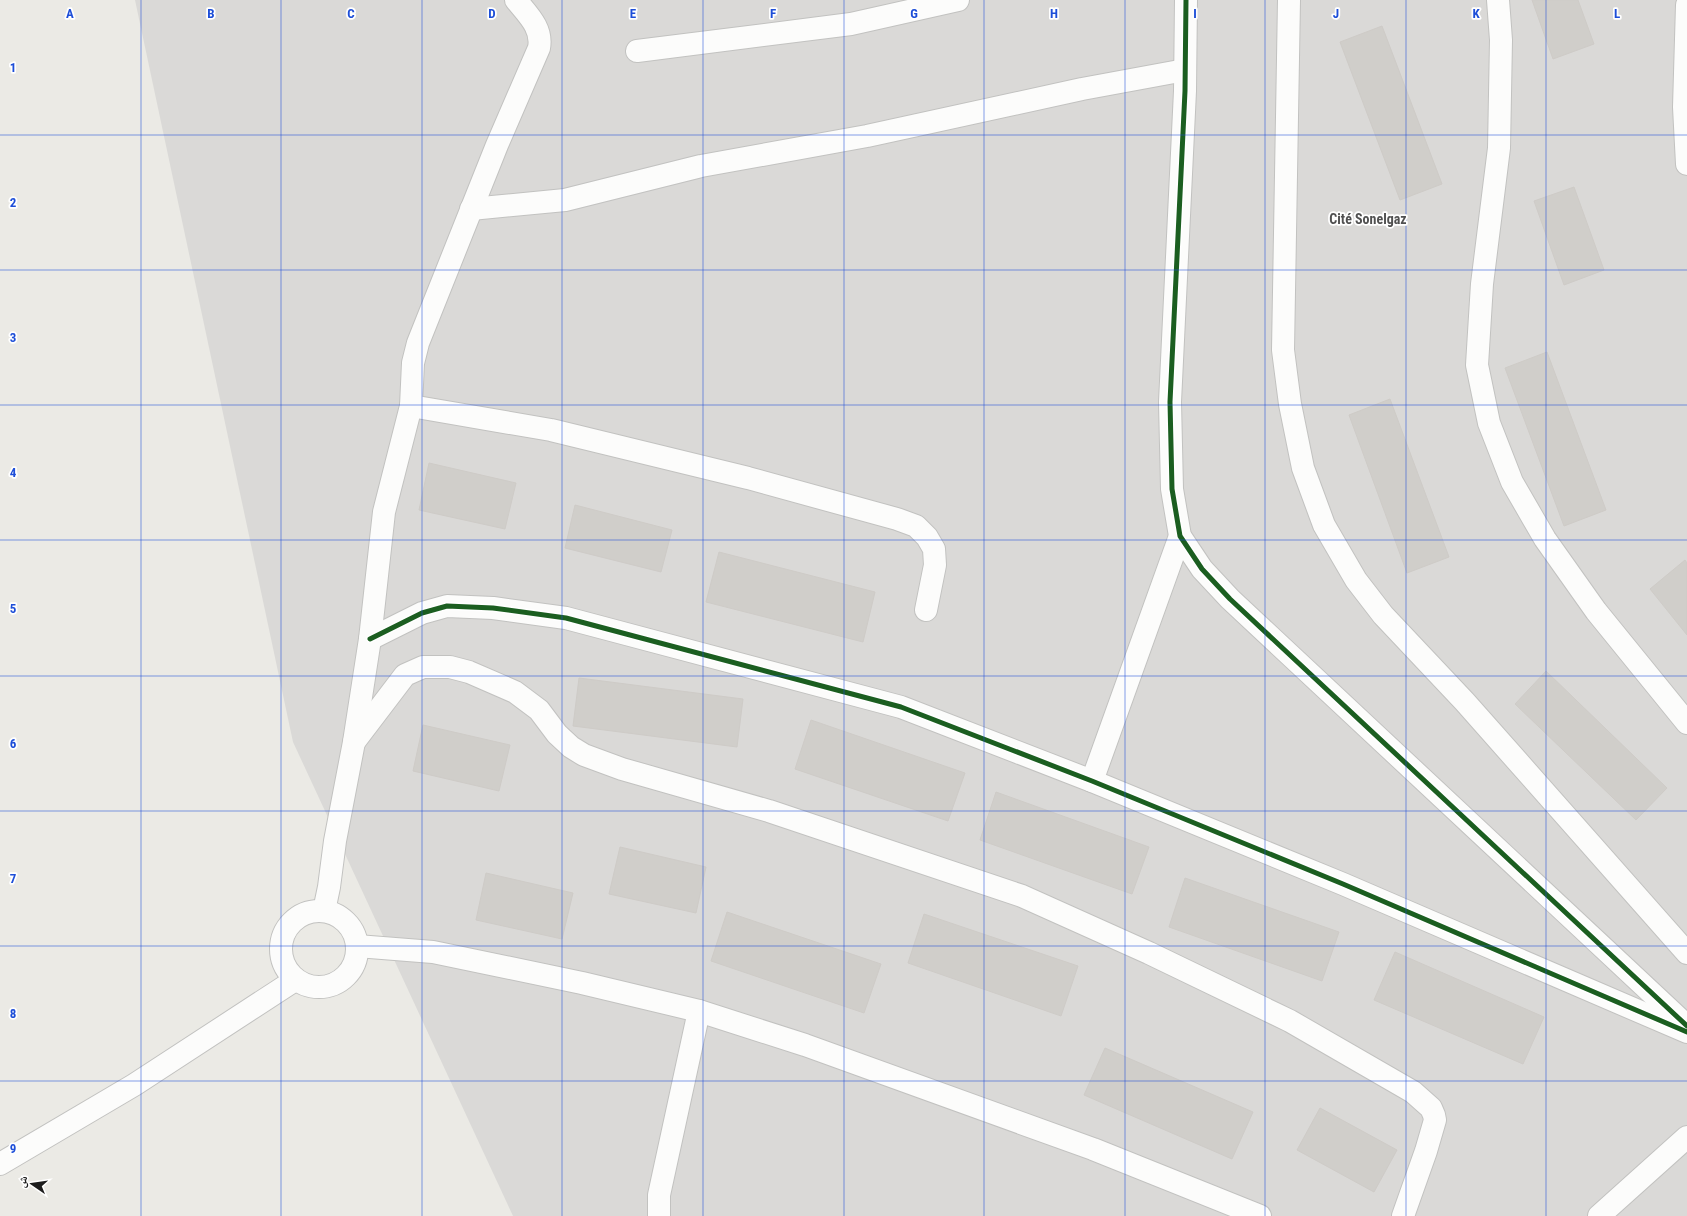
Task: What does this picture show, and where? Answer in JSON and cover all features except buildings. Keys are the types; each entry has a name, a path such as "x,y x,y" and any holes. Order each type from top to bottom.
{"street":[{"path":"324,911 354,742 370,639 384,512 411,406 414,363 418,343 471,209 539,48 541,40 535,24 516,0"},
{"path":"638,51 850,24 958,0"},
{"path":"1186,0 1185,70 1170,402 1172,488 1180,536 1202,569 1230,599 1687,1026"},
{"path":"1289,0 1283,350 1290,404 1303,468 1324,525 1356,580 1383,615 1470,708 1687,953"},
{"path":"1498,0 1501,40 1499,148 1482,284 1477,365 1489,423 1512,482 1545,539 1596,610 1687,723"},
{"path":"1687,5 1684,107 1687,164"},
{"path":"471,209 565,200 701,166 867,136 1082,90 1185,70"},
{"path":"411,406 551,430 748,478 897,519 916,526 927,537 934,549 935,565 926,610"},
{"path":"1092,781 1180,536"},
{"path":"370,639 422,613 447,606 493,608 566,618 901,707 1092,781 1344,884 1687,1032"},
{"path":"354,742 406,674 423,667 450,667 469,672 515,692 539,710 557,734 571,747 584,755 622,769 769,812 1022,896 1290,1021 1413,1092 1431,1108 1434,1115 1433,1127 1426,1151 1403,1216"},
{"path":"324,911 336,915 346,923 353,933 357,946 351,970 342,979 331,985 319,987 306,985 295,980 287,970 282,959 281,947 284,934 290,924 300,916 312,912 324,911"},
{"path":"357,946 433,952 582,983 699,1011 805,1045 1093,1149 1260,1216"},
{"path":"0,1164 134,1085 295,980"},
{"path":"659,1216 659,1195 699,1011"},
{"path":"1599,1216 1687,1137"}],"shaded area":[{"path":"135,0 1687,0 1687,1216 513,1216 293,742"}],"cycle path":[{"path":"1186,0 1185,91 1170,402 1172,489 1180,536 1202,569 1230,599 1687,1026"},
{"path":"370,639 422,613 447,606 493,608 566,618 901,707 1092,781 1343,884 1687,1032"}],"district":[{"name":"Cité Sonelgaz","path":"1368,219"}]}
